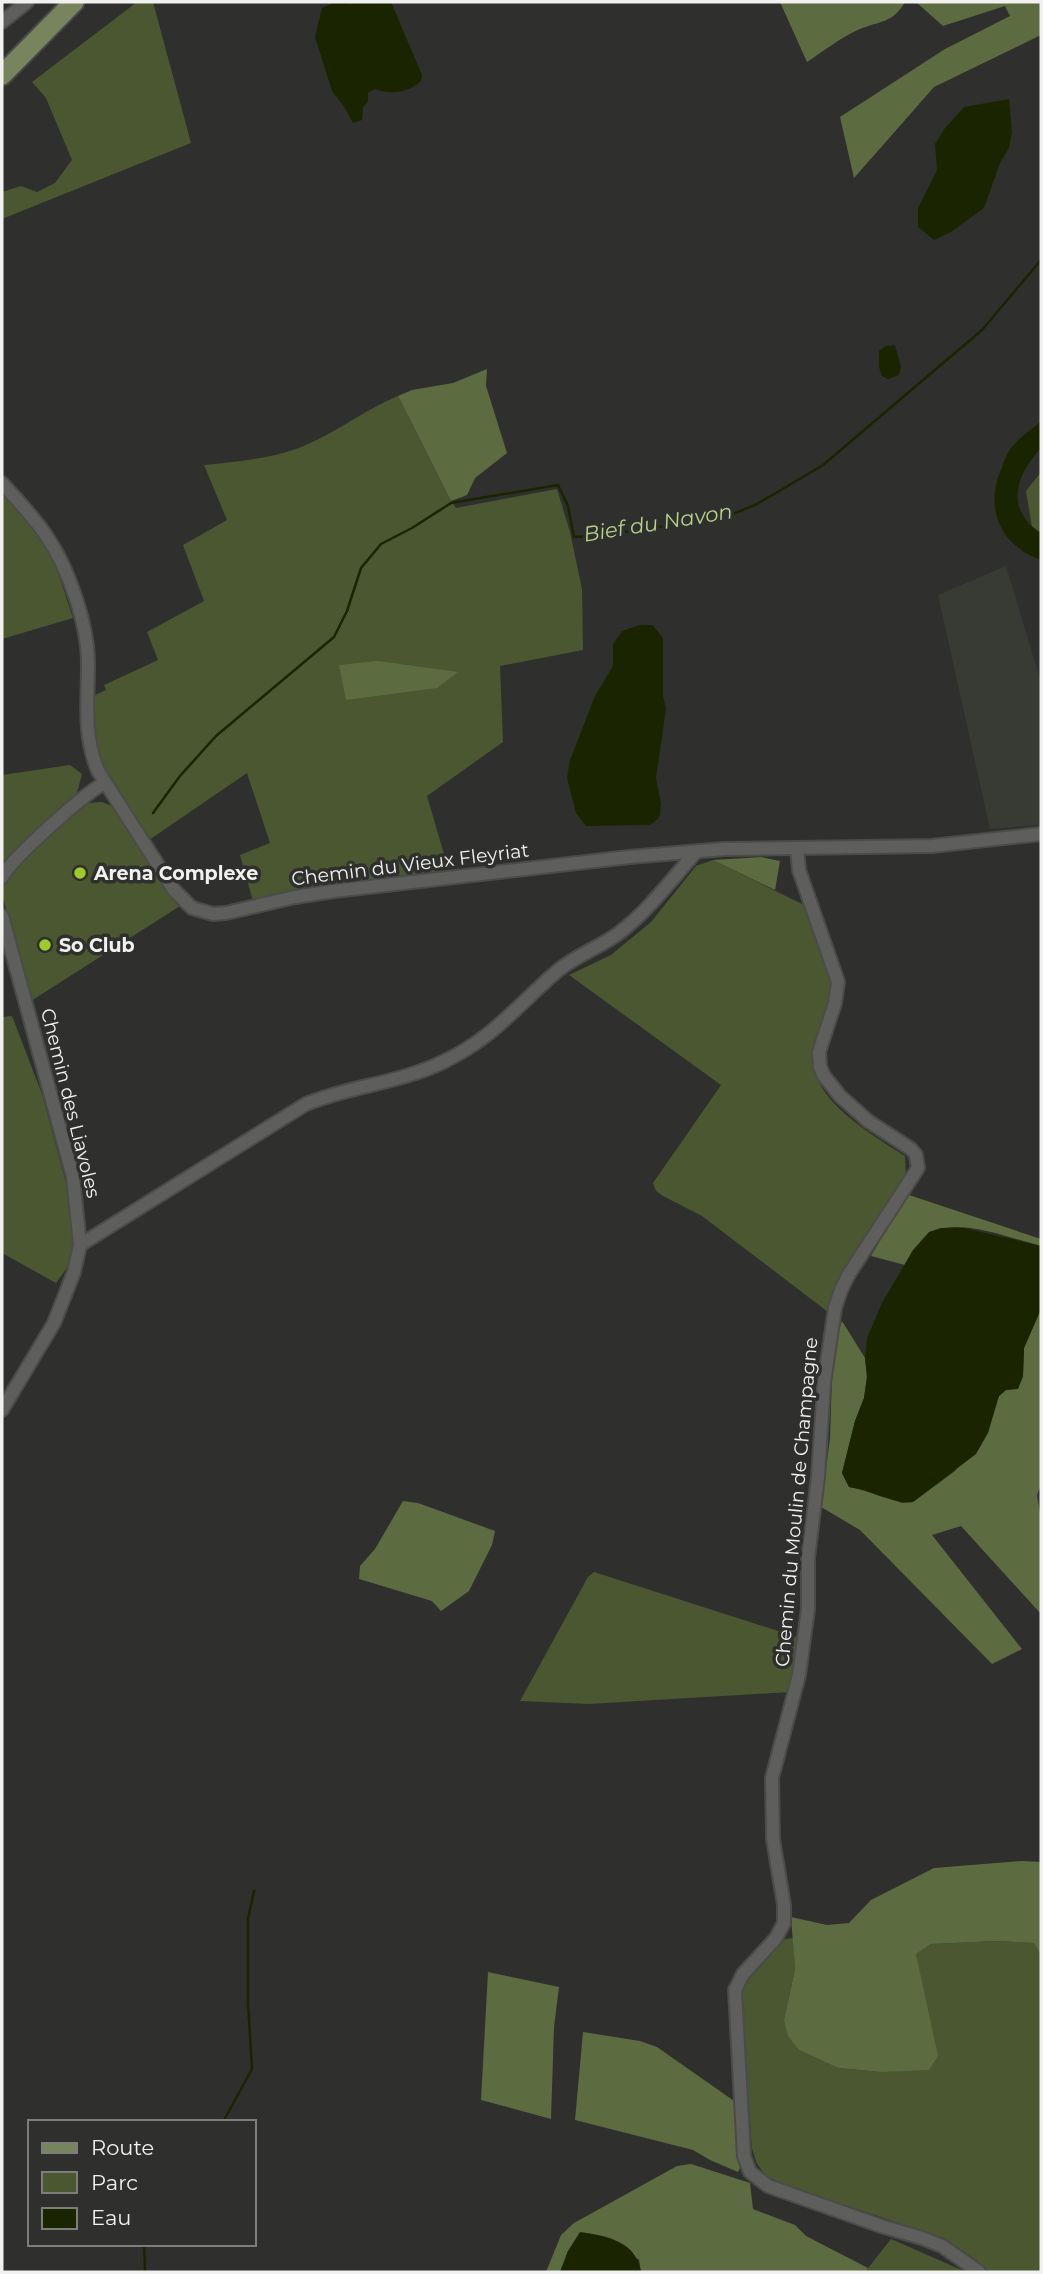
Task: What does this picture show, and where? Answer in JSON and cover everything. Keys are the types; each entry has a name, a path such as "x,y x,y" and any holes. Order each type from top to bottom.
{"main road":[{"path":"2,75 74,2"}],"street":[{"path":"2,22 27,2"},
{"name":"Chemin du Vieux Fleyriat","path":"2,483 49,539 68,578 87,645 88,741 91,755 105,783 182,900 192,908 213,914 334,891 618,858 696,852 932,846 1041,834"},
{"path":"2,877 15,861 91,790 105,783"},
{"name":"Chemin du Moulin de Champagne","path":"797,849 803,883 838,982 835,1003 819,1052 820,1067 824,1076 849,1104 883,1133 911,1149 916,1155 918,1168 849,1274 835,1308 824,1383 818,1478 808,1558 804,1638 797,1687 777,1755 772,1786 773,1839 784,1905 784,1923 776,1938 743,1974 735,1990 744,2157 750,2172 768,2186 881,2227 932,2242 979,2272"},
{"path":"80,1245 306,1104 333,1092 386,1081 442,1063 474,1045 496,1030 556,972 618,934 696,852"},
{"name":"Chemin des Liavoles","path":"2,916 74,1177 80,1245 74,1272 54,1323 4,1402"}],"shaded area":[{"path":"780,2 905,2 891,18 853,32 807,62"},
{"path":"916,2 1041,2 1041,35 934,87 854,178 840,117 945,49 1010,16 1005,6 943,26"},
{"path":"487,369 486,386 507,453 475,478 467,495 451,501 398,396 412,390 453,383"},
{"path":"1006,566 1041,682 1041,825 990,829 938,595"},
{"path":"378,661 458,672 437,688 346,700 339,665"},
{"path":"761,857 780,861 775,890 713,860"},
{"path":"909,1195 1041,1239 1041,1246 993,1232 955,1227 933,1233 916,1248 905,1265 871,1256"},
{"path":"1041,1309 1041,1485 1037,1495 1041,1519 1041,1614 961,1526 932,1535 1022,1649 992,1664 860,1530 821,1507 830,1438 833,1347 842,1321 865,1358 867,1377 864,1398 855,1421 842,1473 849,1487 902,1503 913,1502 955,1471 999,1396 1006,1390 1018,1388 1023,1376 1024,1348"},
{"path":"403,1501 418,1503 495,1531 492,1545 469,1591 441,1611 432,1601 359,1579 360,1566 375,1549"},
{"path":"1041,1862 1041,1956 1034,1943 997,1941 931,1944 916,1954 938,2056 929,2070 881,2072 838,2068 799,2050 788,2036 784,2020 795,1969 791,1917 827,1925 849,1923 871,1900 934,1868"},
{"path":"488,1972 559,1987 554,2027 551,2119 481,2100"},
{"path":"583,2032 640,2041 657,2047 737,2103 741,2165 738,2172 693,2150 575,2120"},
{"path":"691,2164 750,2183 753,2209 795,2225 806,2236 868,2268 865,2272 641,2272 639,2259 568,2251 560,2272 546,2272 561,2235 574,2223 677,2166"}],"green space":[{"path":"137,2 153,2 191,143 2,219 2,192 21,186 37,192 55,183 72,160 46,98 32,82"},
{"path":"398,396 456,508 557,489 570,532 582,589 583,650 500,666 503,742 427,796 449,871 317,886 253,901 240,855 270,843 247,773 149,840 102,768 94,741 91,697 106,690 104,685 158,660 147,632 204,601 183,545 227,520 204,465 262,458 296,449"},
{"path":"1041,472 1041,533 1032,527 1026,491"},
{"path":"2,490 35,528 54,560 73,618 2,639"},
{"name":"Arena Complexe","path":"70,765 82,774 77,793 88,803 102,802 112,806 180,906 31,1001 2,894 2,775"},
{"path":"713,860 806,906 825,957 831,988 829,1006 814,1056 815,1072 821,1087 846,1115 905,1156 906,1177 828,1312 702,1216 656,1191 653,1183 721,1085 569,975 611,955 651,922 696,866"},
{"path":"12,1016 42,1094 71,1201 76,1235 72,1261 56,1283 2,1253 2,1017"},
{"path":"594,1572 800,1638 791,1692 589,1704 520,1701 588,1577"},
{"path":"793,1938 795,1969 784,2020 799,2050 838,2068 881,2072 925,2001 916,1954 931,1944 997,1941 1034,1943 1041,1956 1041,2272 989,2272 944,2238 793,2188 766,2176 757,2164 752,2149 742,2013 743,1986 785,1939"},
{"path":"891,2239 966,2272 865,2272"}],"water":[{"path":"336,2 391,2 422,75 421,81 405,90 387,92 375,89 368,93 362,120 353,123 332,91 315,37 322,8"},
{"path":"1009,99 1012,132 1009,148 1000,163 984,208 951,232 934,240 918,227 918,208 937,170 935,144 964,107"},
{"path":"895,345 901,367 899,375 888,379 882,376 879,367 879,351 886,346"},
{"path":"1041,421 1041,448 1020,480 1018,503 1029,524 1041,533 1041,560 1015,545 1005,535 995,510 995,496 997,482 1009,451"},
{"path":"639,625 653,625 663,638 663,696 666,709 656,778 661,803 660,815 650,825 586,826 576,813 567,778 570,760 595,696 613,666 613,644 622,631"},
{"path":"941,1228 964,1228 1041,1246 1041,1309 1024,1348 1023,1376 1018,1389 1006,1390 999,1396 988,1433 976,1454 913,1502 897,1501 849,1487 842,1473 855,1421 864,1398 867,1338 882,1303 913,1250 929,1232"},
{"path":"580,2232 610,2238 627,2247 633,2253 641,2272 560,2272 568,2251"}],"waterway":[{"name":"Bief du Navon","path":"153,813 180,776 216,736 334,637 347,611 361,568 381,544 451,503 558,485 568,506 574,537 723,518 755,505 823,465 982,330 1041,260"},
{"path":"224,2120 252,2069 248,2003 248,1919 254,1891"},
{"path":"144,2246 145,2272"}],"place":[{"name":"Arena Complexe","path":"80,873"},
{"name":"So Club","path":"45,945"}]}
